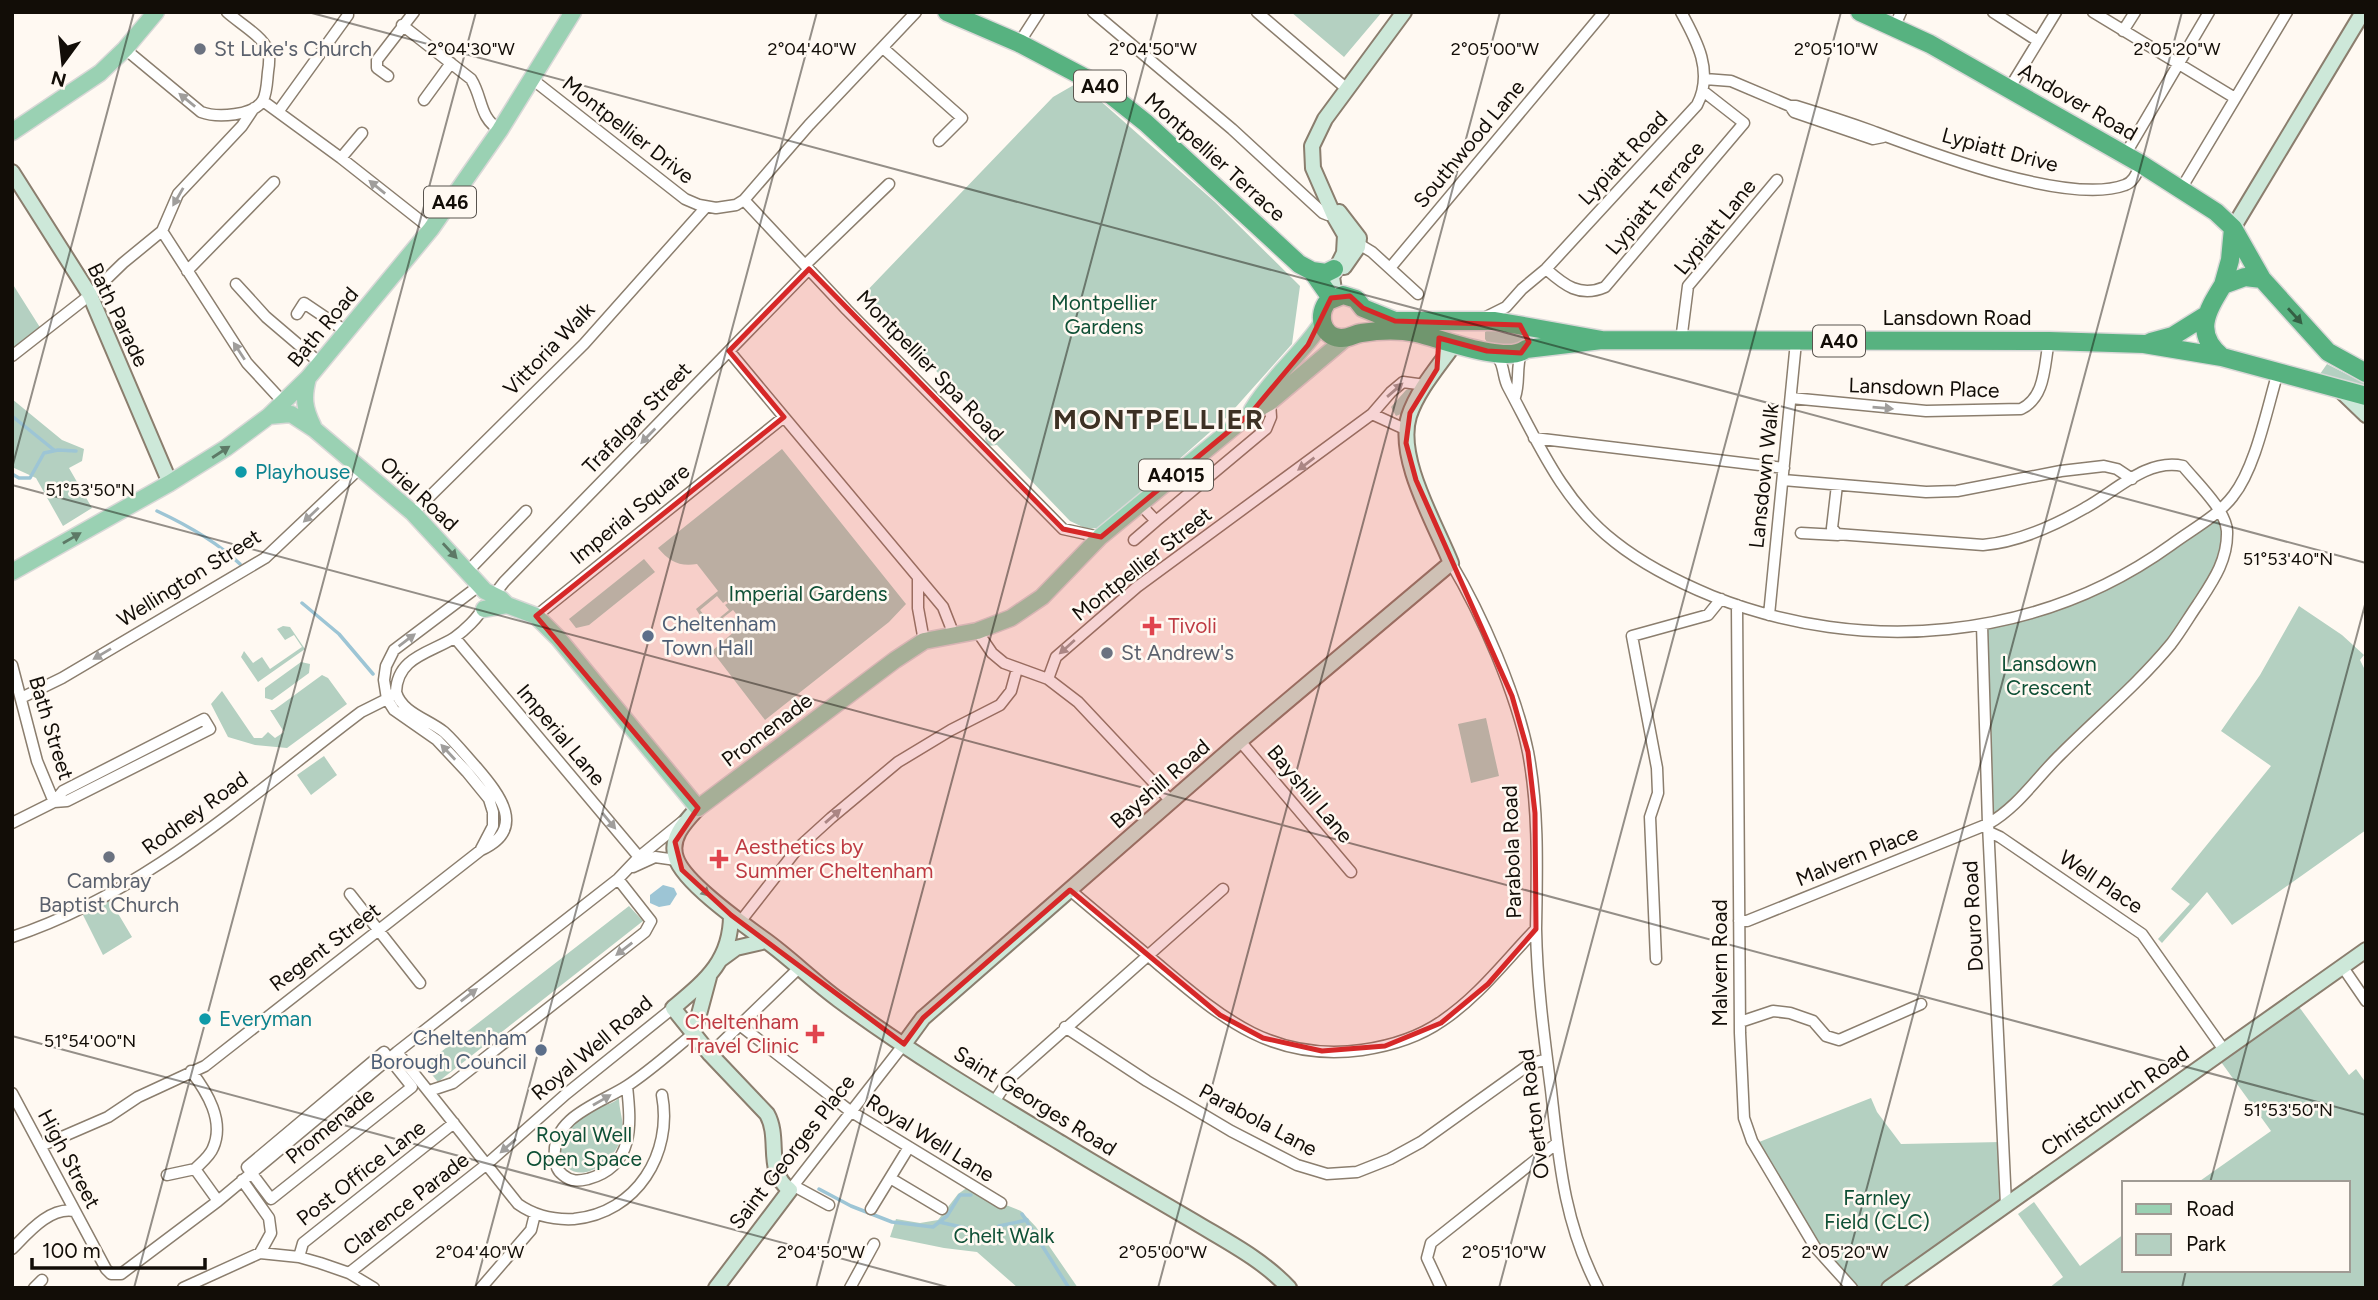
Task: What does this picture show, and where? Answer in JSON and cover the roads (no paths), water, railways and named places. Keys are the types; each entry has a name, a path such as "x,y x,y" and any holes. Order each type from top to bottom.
{"highway":[{"name":"Montpellier Terrace","path":"947,12 1019,43 1084,76 1116,99 1305,268 1331,304"},
{"name":"Andover Road","path":"1860,12 1898,20 1930,44 2133,160 2216,212 2233,228 2262,279 2328,352"},
{"path":"2222,357 2207,337 2205,316 2223,285 2230,260 2233,228"},
{"path":"1305,268 1326,273 1334,270"},
{"path":"2223,285 2245,278 2262,279"},
{"name":"A40","path":"1520,325 1495,321 1395,321 1363,308 1356,299 1331,304 1331,335 1400,331 1471,348 1524,351"},
{"path":"1350,336 1363,323 1363,308"},
{"name":"Lansdown Road","path":"2144,344 2173,337 2205,316"},
{"path":"1471,348 1472,322"},
{"path":"1520,325 1529,335 1524,351"},
{"name":"Lansdown Road","path":"1520,325 1602,340"},
{"name":"Lansdown Road","path":"1524,351 1602,340 2049,341 2144,344 2222,357 2314,381"},
{"path":"2366,373 2328,352 2325,366 2314,381 2366,396"}],"main road":[{"path":"12,132 80,87 125,50 156,12"},
{"name":"Bath Road","path":"12,572 170,483 226,448 269,416 347,332 431,229 500,130 573,12"},
{"name":"A4015","path":"1251,412 1261,395 1308,345 1331,304"},
{"name":"A4015","path":"954,635 977,631 1011,618 1042,597 1100,537 1251,412 1270,402 1350,336"},
{"path":"308,377 304,404 314,429"},
{"name":"Oriel Road","path":"269,416 291,414 314,429 413,513 492,594 536,616"},
{"path":"484,609 492,594"},
{"path":"536,616 558,638 698,808"},
{"name":"Promenade","path":"698,808 895,660 924,641 954,635"}],"street":[{"path":"12,356 90,295 162,231 178,194 263,101 268,74 268,51 260,40 227,12"},
{"path":"388,76 377,68 377,60 414,12"},
{"path":"744,200 809,125 916,12"},
{"path":"1019,43 1039,12"},
{"path":"1093,12 1232,129 1323,212 1334,211"},
{"path":"1257,12 1347,89"},
{"path":"1404,12 1320,126 1312,146 1313,168 1345,235 1391,268 1418,293"},
{"name":"Southwood Lane","path":"1391,268 1604,12"},
{"name":"Lypiatt Road","path":"1472,322 1506,307 1545,269 1697,105 1705,79 1698,45 1681,12"},
{"name":"Andover Road","path":"1878,12 1898,20"},
{"path":"1993,12 2038,41"},
{"path":"2010,89 2056,12"},
{"path":"2093,12 2235,98"},
{"path":"2123,31 2135,12"},
{"name":"Lypiatt Drive","path":"1705,79 1731,80 1790,106 1996,173 2034,182 2094,190 2125,185 2132,181 2133,160 2178,63 2209,12"},
{"path":"2181,189 2287,12"},
{"path":"2233,228 2363,12"},
{"path":"278,112 348,15"},
{"path":"402,25 471,79 483,114 500,130"},
{"path":"883,48 962,118 939,141"},
{"path":"125,50 201,111 213,115 231,114 254,108"},
{"path":"424,100 451,63"},
{"name":"Montpellier Drive","path":"532,79 691,203 706,207 726,207 744,200"},
{"name":"Lypiatt Terrace","path":"1545,269 1576,291 1590,292 1605,287 1744,123 1703,91"},
{"path":"263,101 431,229"},
{"path":"341,158 362,133"},
{"name":"Bath Parade","path":"12,173 90,295 170,483"},
{"name":"Lypiatt Lane","path":"1681,341 1688,286 1777,180"},
{"path":"187,271 274,182"},
{"name":"Trafalgar Street","path":"492,594 889,184"},
{"name":"Montpellier Spa Road","path":"744,200 1063,529 1100,537"},
{"name":"Vittoria Walk","path":"413,513 584,344 706,207"},
{"path":"162,231 247,363 283,402"},
{"path":"1331,304 1334,270 1352,242"},
{"path":"1331,304 1352,242"},
{"path":"236,284 266,317 320,363"},
{"path":"297,314 304,303 347,332"},
{"path":"1506,307 1520,325"},
{"path":"1425,335 1435,345 1437,369"},
{"name":"Lansdown Place","path":"1791,398 1926,411 2021,409 2033,401 2040,391 2049,341"},
{"name":"Lansdown Walk","path":"1769,615 1797,342"},
{"path":"1471,348 1501,360 1507,386 1566,491 1606,536 1643,562 1721,599 1769,615 1827,627 1877,632 1929,632 1982,625 2035,613 2105,585 2146,563 2219,510 2235,494 2243,481 2278,372"},
{"name":"Parabola Road","path":"1069,890 1220,1015 1251,1033 1298,1048 1349,1051 1399,1042 1440,1023 1488,984 1536,929 1535,813 1528,751 1512,696 1473,604 1451,563 1407,453 1410,413 1425,385 1437,369 1471,348"},
{"path":"729,351 943,607 954,635"},
{"path":"1515,397 1518,389 1517,370 1524,351"},
{"name":"Montpellier Street","path":"1048,679 1056,657 1137,587 1372,414 1403,382 1425,385"},
{"path":"2338,388 2366,415"},
{"path":"1133,540 1266,429 1271,417 1270,402"},
{"path":"1372,414 1407,430"},
{"name":"Imperial Square","path":"536,616 784,417"},
{"path":"1534,438 1783,474 1837,485 1926,492 1957,491 2061,471 2104,466 2117,469 2132,479"},
{"path":"1801,533 1963,544 2006,542 2075,514 2156,465 2183,466 2219,510"},
{"name":"Wellington Street","path":"21,698 62,678 264,558 360,468"},
{"path":"1837,485 1832,528 1839,535"},
{"path":"1141,505 1156,522"},
{"name":"Malvern Place","path":"1739,921 1747,921 1988,828 2022,798 2058,756 2151,666 2172,642 2222,563 2227,529 2225,518 2219,510"},
{"path":"468,571 526,511"},
{"name":"Bayshill Road","path":"904,1044 923,1018 1240,741 1451,563"},
{"path":"918,577 918,608 924,641"},
{"path":"481,849 493,826 489,799 437,740 394,710 387,699 385,673 394,650 492,594"},
{"path":"1656,959 1650,817 1658,793 1657,768 1643,688 1631,641 1635,634 1707,615 1721,599"},
{"name":"Malvern Road","path":"1737,605 1740,1023 1742,1100 1747,1130 1815,1247 1852,1288"},
{"name":"Rodney Road","path":"16,936 102,897 160,864 220,822 359,714 396,692 399,677 410,661 455,638 484,609"},
{"name":"Douro Road","path":"1982,625 1988,828 2006,1204"},
{"path":"977,631 992,653 1017,669 1048,679 1078,702 1171,802"},
{"name":"Imperial Lane","path":"455,638 639,857"},
{"name":"Bath Street","path":"12,665 37,761 54,802"},
{"path":"735,919 799,848 898,762 1000,705 1011,691 1017,669"},
{"name":"Regent Street","path":"41,1146 108,1117 138,1097 205,1066 481,849 495,843 502,833 506,819 503,804 483,775 447,735 405,708 396,692"},
{"path":"12,823 54,802 66,801 210,729 204,719 63,791 54,802"},
{"name":"Bayshill Lane","path":"1240,741 1351,872"},
{"name":"Promenade","path":"116,1275 128,1269 214,1197 242,1180 393,1055 618,879 639,857 698,808"},
{"name":"A4015","path":"676,860 676,838 682,824 698,808"},
{"name":"Well Place","path":"1988,828 2141,933 2224,1050"},
{"path":"630,869 655,857 676,860"},
{"name":"Saint Georges Road","path":"676,860 682,870 735,919 838,999 994,1102 1231,1243 1272,1272 1289,1288"},
{"path":"429,1091 453,1083 645,932 652,919 618,879"},
{"path":"994,1102 1010,1077 1223,889"},
{"path":"350,894 420,983"},
{"name":"Royal Well Road","path":"486,1164 566,1094 709,977 720,960 735,919"},
{"name":"Overton Road","path":"1536,929 1537,971 1560,1176 1572,1223 1598,1288"},
{"name":"Royal Well Road","path":"720,960 736,948 766,941"},
{"name":"Christchurch Road","path":"1889,1288 2366,950"},
{"path":"2342,966 2366,1000"},
{"path":"710,1054 799,968"},
{"path":"627,1086 630,1131 621,1156 593,1178 578,1181 564,1176 557,1167 554,1155 555,1143 562,1128 584,1111 627,1086 694,1033 709,977"},
{"path":"1740,1023 1773,1012 1790,1013 1813,1021 1826,1036 1839,1040 1920,1004"},
{"path":"673,1008 710,1054 767,1114 772,1125 775,1169 782,1183 829,1205"},
{"name":"Royal Well Lane","path":"741,1026 850,1111 1001,1203"},
{"name":"Parabola Lane","path":"1065,1027 1147,1081 1231,1130 1297,1166 1328,1174 1357,1172 1390,1159 1421,1142 1530,1064 1547,1059"},
{"name":"Saint Georges Place","path":"718,1287 850,1111 904,1044"},
{"path":"393,1055 429,1091 519,1204 535,1214 554,1219 590,1216 612,1208 632,1194 648,1176 659,1154 664,1131 662,1095"},
{"name":"Promenade","path":"251,1172 271,1199 412,1087 393,1055"},
{"path":"167,1175 195,1169 213,1149 215,1124 209,1097 191,1071"},
{"name":"High Street","path":"12,1093 106,1269 111,1275 116,1275"},
{"name":"Post Office Lane","path":"299,1257 303,1243 454,1123"},
{"path":"1441,1288 1427,1258 1431,1243 1557,1143"},
{"path":"871,1209 909,1147"},
{"name":"Clarence Parade","path":"349,1273 486,1164"},
{"path":"195,1169 214,1197"},
{"path":"890,1178 942,1209"},
{"path":"242,1180 269,1218 271,1233 260,1253"},
{"path":"12,1249 38,1224 65,1209 74,1211"},
{"path":"481,1288 531,1230 535,1214"},
{"path":"850,1288 874,1244"},
{"path":"183,1288 260,1253 299,1257 349,1273 374,1288"}],"water":[{"path":"663,885 674,888 677,894 670,905 659,907 650,903 650,895"}],"waterway":[{"path":"12,416 54,450"},
{"path":"12,474 19,478 30,478 44,453 58,450 76,451"},
{"path":"157,511 201,534 240,564"},
{"path":"302,603 339,634 373,674"},
{"path":"819,1189 851,1206 892,1222 933,1227 947,1216 960,1195 971,1195"},
{"path":"1022,1214 1069,1288"},
{"path":"999,1226 1027,1220"},
{"path":"939,1222 966,1228"}],"place":[{"name":"St Luke's Church","path":"200,49"},
{"name":"Playhouse","path":"241,472"},
{"name":"Tivoli","path":"1152,626"},
{"name":"Cheltenham Town Hall","path":"648,636"},
{"name":"St Andrew's","path":"1107,653"},
{"name":"Cambray Baptist Church","path":"109,857"},
{"name":"Aesthetics by Summer Cheltenham","path":"719,859"},
{"name":"Everyman","path":"205,1019"},
{"name":"Cheltenham Travel Clinic","path":"815,1034"},
{"name":"Cheltenham Borough Council","path":"541,1050"}],"district":[{"name":"MONTPELLIER","path":"1159,419"}],"park label":[{"name":"Montpellier Gardens","path":"1104,315"},
{"name":"Imperial Gardens","path":"808,594"},
{"name":"Lansdown Crescent","path":"2049,676"},
{"name":"Royal Well Open Space","path":"584,1147"},
{"name":"Farnley Field (CLC)","path":"1877,1210"},
{"name":"Chelt Walk","path":"1004,1236"}]}
